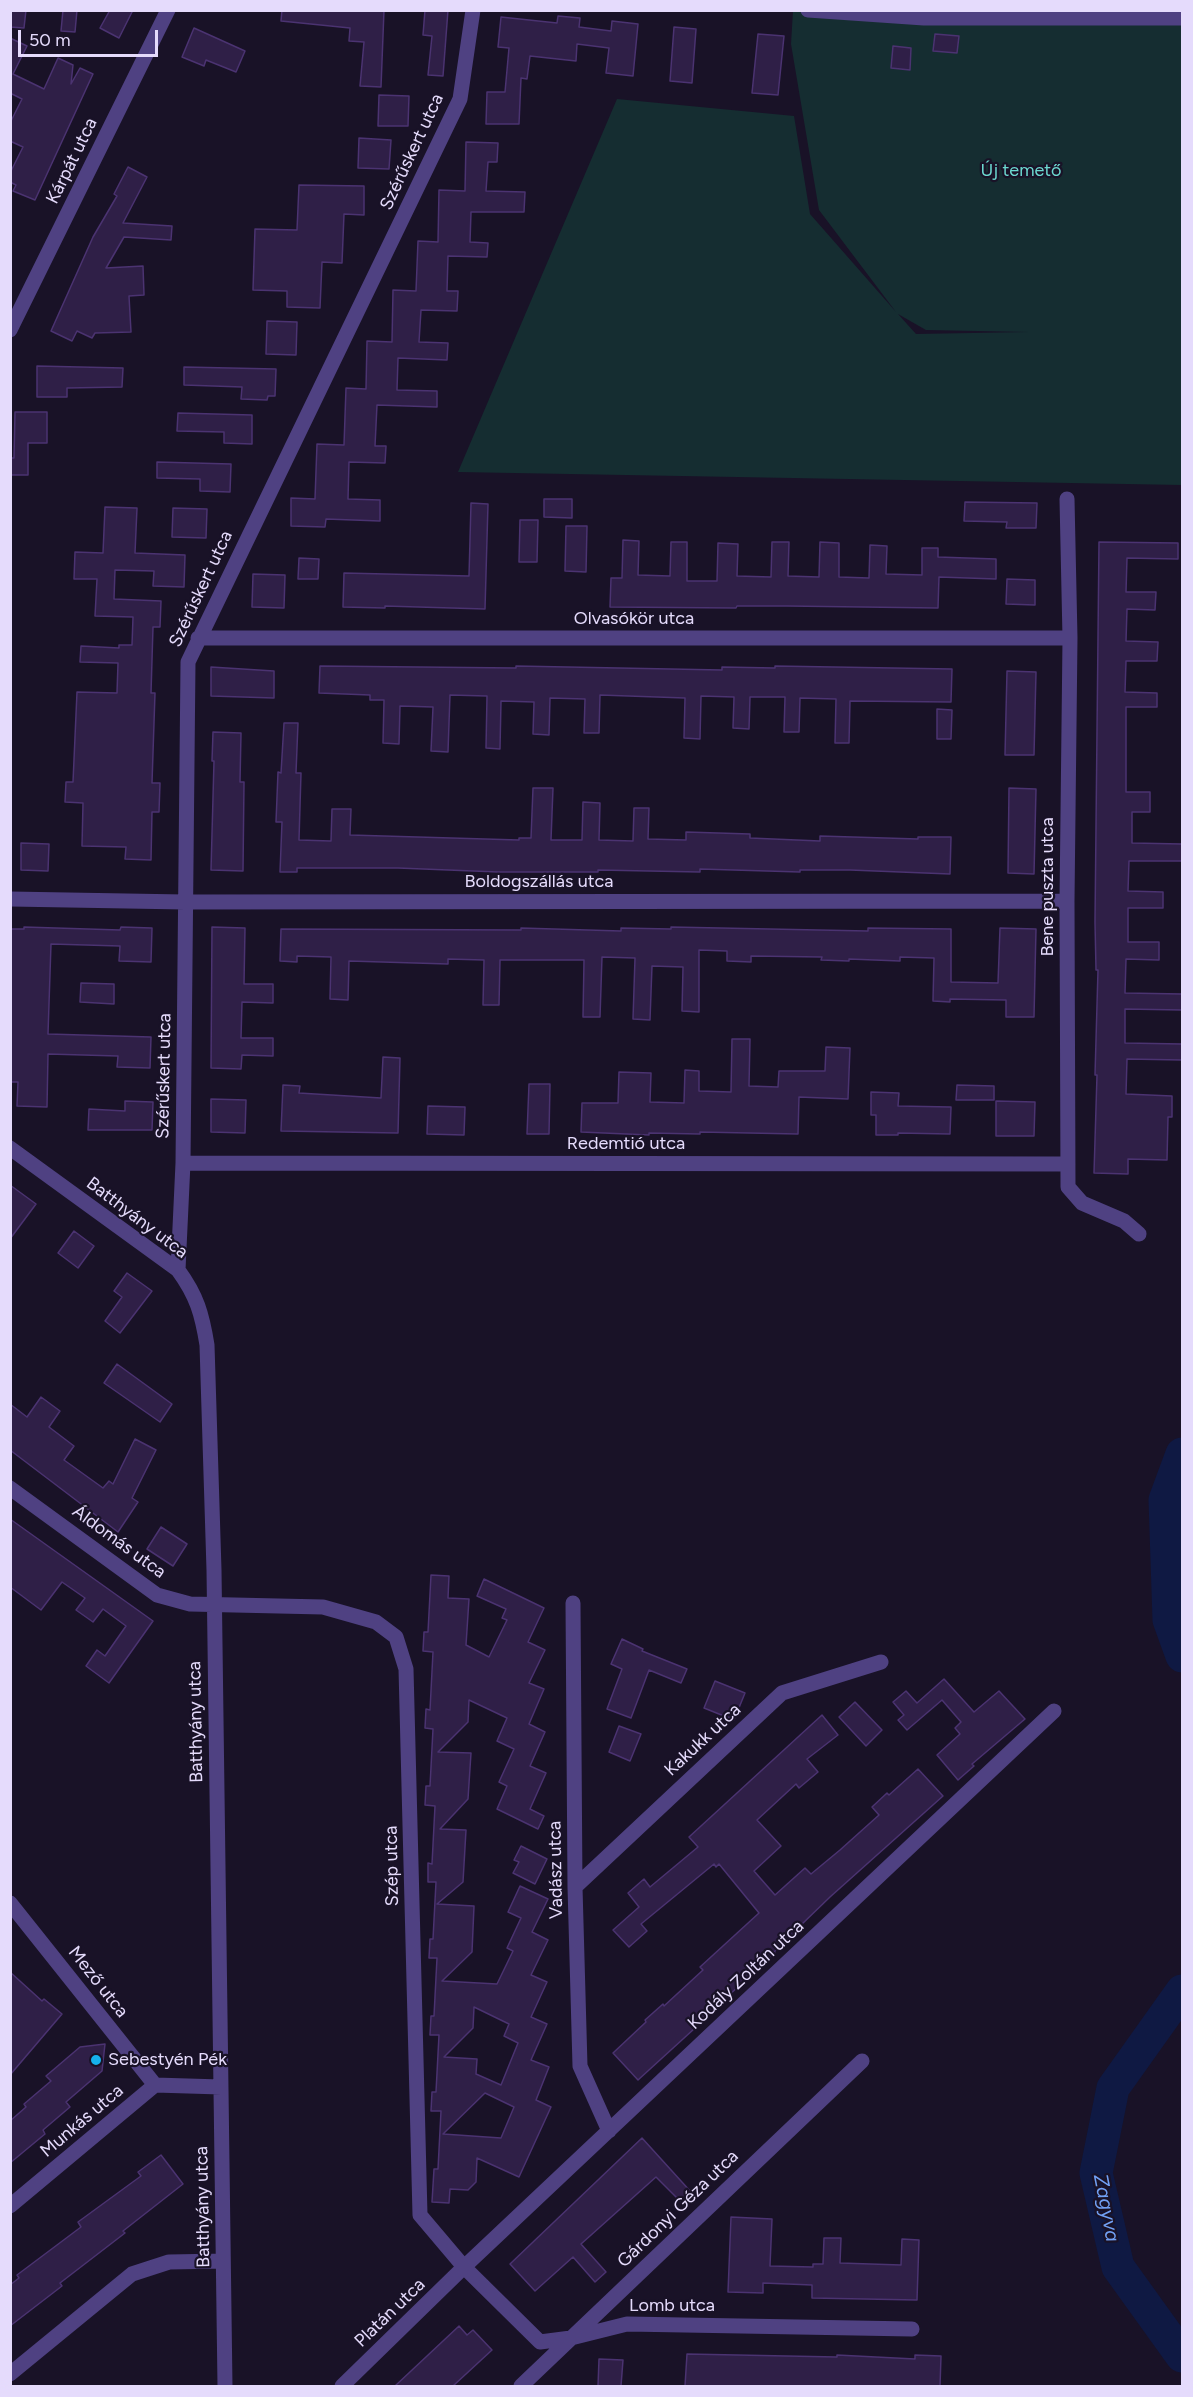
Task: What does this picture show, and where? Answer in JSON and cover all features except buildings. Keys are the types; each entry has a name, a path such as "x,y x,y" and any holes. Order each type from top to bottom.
{"street":[{"name":"Kárpát utca","path":"10,330 168,10"},
{"name":"Szérűskert utca","path":"178,1270 183,1163 188,662 460,99 473,10"},
{"path":"808,10 924,18 1182,18"},
{"name":"Bene puszta utca","path":"1067,499 1070,638 1067,901 1068,1187 1082,1203 1124,1221 1139,1233"},
{"name":"Olvasókör utca","path":"198,639 1070,638"},
{"name":"Boldogszállás utca","path":"10,899 185,902 1067,901"},
{"name":"Batthyány utca","path":"10,1149 178,1270 192,1288 202,1314 207,1345 214,1604 225,2386"},
{"name":"Redemtió utca","path":"183,1163 1068,1164"},
{"name":"Áldomás utca","path":"10,1488 157,1595 190,1604 214,1604"},
{"name":"Vadász utca","path":"573,1603 575,1887 580,2066 609,2131"},
{"name":"Szép utca","path":"214,1604 323,1607 376,1622 396,1637 406,1669 420,2215 464,2268"},
{"name":"Kakukk utca","path":"575,1887 782,1692 881,1662"},
{"name":"Kodály Zoltán utca","path":"464,2268 1054,1711"},
{"name":"Mező utca","path":"10,1903 155,2085"},
{"name":"Gárdonyi Géza utca","path":"521,2386 862,2061"},
{"path":"155,2085 221,2087"},
{"name":"Munkás utca","path":"10,2206 155,2085"},
{"path":"10,2374 132,2274 170,2262 223,2261"},
{"name":"Lomb utca","path":"464,2268 540,2342 571,2338 627,2325 912,2329"},
{"name":"Platán utca","path":"342,2386 464,2268"}],"green space":[{"name":"Új temető","path":"793,11 1182,11 1182,485 458,472 617,99 794,116 810,214 896,312 819,210 791,44","holes":["898,314 926,330 1028,332 916,334"]}],"waterway":[{"name":"Zagyva","path":"1182,1454 1165,1500 1169,1620 1182,1656"},
{"name":"Zagyva","path":"1182,1991 1113,2088 1096,2173 1118,2267 1182,2356"}],"place":[{"name":"Sebestyén Pék","path":"96,2060"}]}
